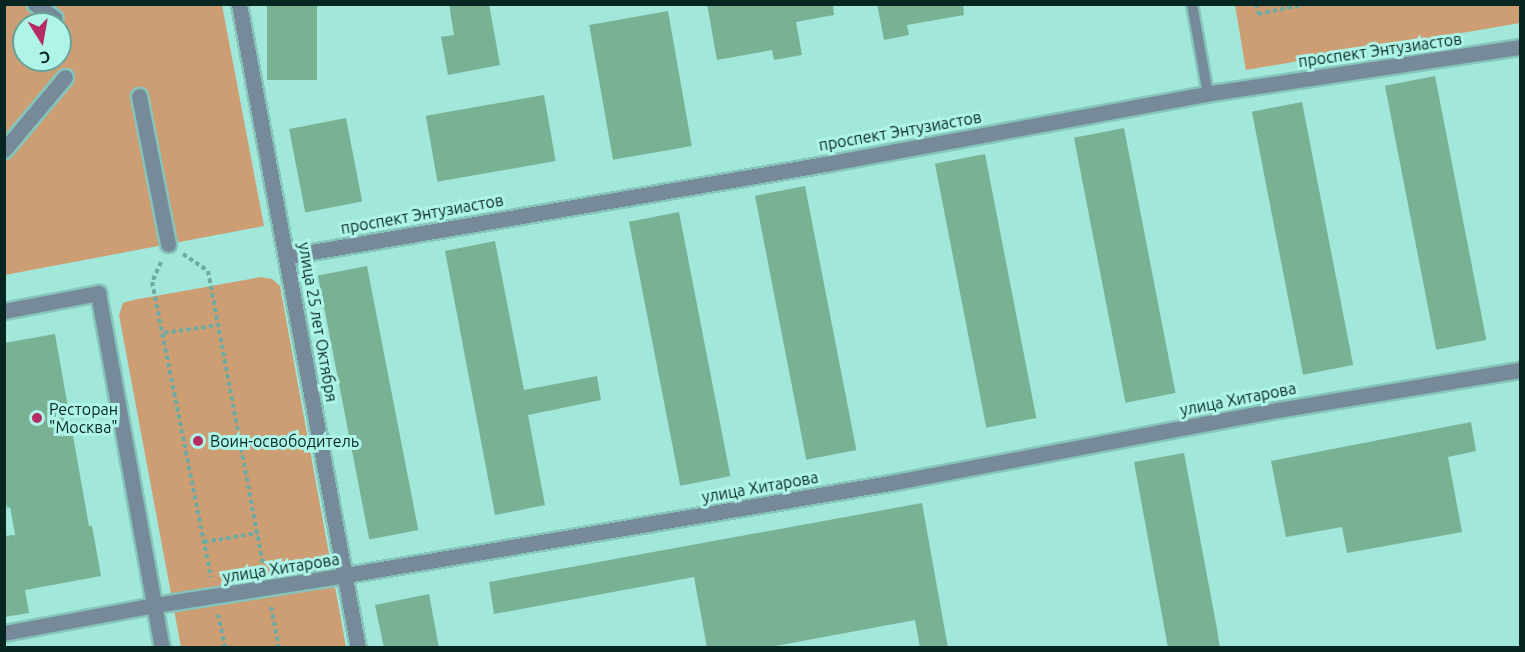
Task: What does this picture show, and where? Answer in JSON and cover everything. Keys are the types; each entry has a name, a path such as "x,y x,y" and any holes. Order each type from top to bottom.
{"street":[{"name":"улица 25 лет Октября","path":"239,4 288,256 358,648"},
{"name":"проспект Энтузиастов","path":"288,256 1208,94 1521,47"},
{"path":"4,150 65,77"},
{"path":"139,96 168,244"},
{"path":"4,311 98,293 162,648"},
{"name":"улица Хитарова","path":"4,633 155,605 215,597 890,483 1289,408 1521,370"}],"lane":[{"path":"1192,4 1208,94"}],"path":[{"path":"1256,4 1258,14 1307,4"},
{"path":"168,244 208,271 279,648"},
{"path":"152,282 225,648"},
{"path":"164,333 218,325"},
{"path":"204,542 257,533"}],"shaded area":[{"path":"5,5 222,5 264,226 5,275"},
{"path":"1235,5 1520,5 1520,23 1246,70"},
{"path":"261,277 272,279 280,286 346,647 181,647 119,315 123,303 133,300"}],"building":[{"path":"267,4 317,4 317,80 267,80"},
{"path":"449,4 489,4 500,65 448,75 441,37 454,35"},
{"path":"707,4 833,4 834,15 796,22 802,55 774,60 772,50 717,60"},
{"path":"877,4 963,4 964,15 907,25 909,35 884,40"},
{"path":"668,11 692,146 613,160 589,25"},
{"path":"1435,76 1486,340 1436,350 1385,86"},
{"path":"544,95 556,161 437,182 426,116"},
{"path":"1302,102 1353,365 1303,375 1252,112"},
{"path":"346,118 362,201 305,213 289,129"},
{"path":"1124,128 1176,393 1125,403 1074,138"},
{"path":"985,154 1036,418 986,428 935,164"},
{"path":"805,186 856,450 806,460 755,196"},
{"path":"679,212 730,476 680,486 629,222"},
{"path":"495,241 524,390 597,376 601,400 528,415 545,505 495,515 445,251"},
{"path":"367,266 418,530 369,540 318,276"},
{"path":"55,334 89,526 92,526 101,576 25,590 29,613 4,617 4,536 15,535 20,561 10,507 7,508 4,492 4,343"},
{"path":"1471,422 1476,451 1448,457 1462,532 1347,553 1342,527 1286,537 1271,461"},
{"path":"1184,453 1220,648 1168,648 1134,462"},
{"path":"922,503 948,648 920,648 915,620 765,648 707,648 694,577 494,614 489,582"},
{"path":"429,594 439,648 384,648 375,605"}],"place":[{"name":"Ресторан \"Москва\"","path":"37,418"},
{"name":"Воин-освободитель","path":"198,441"}]}
